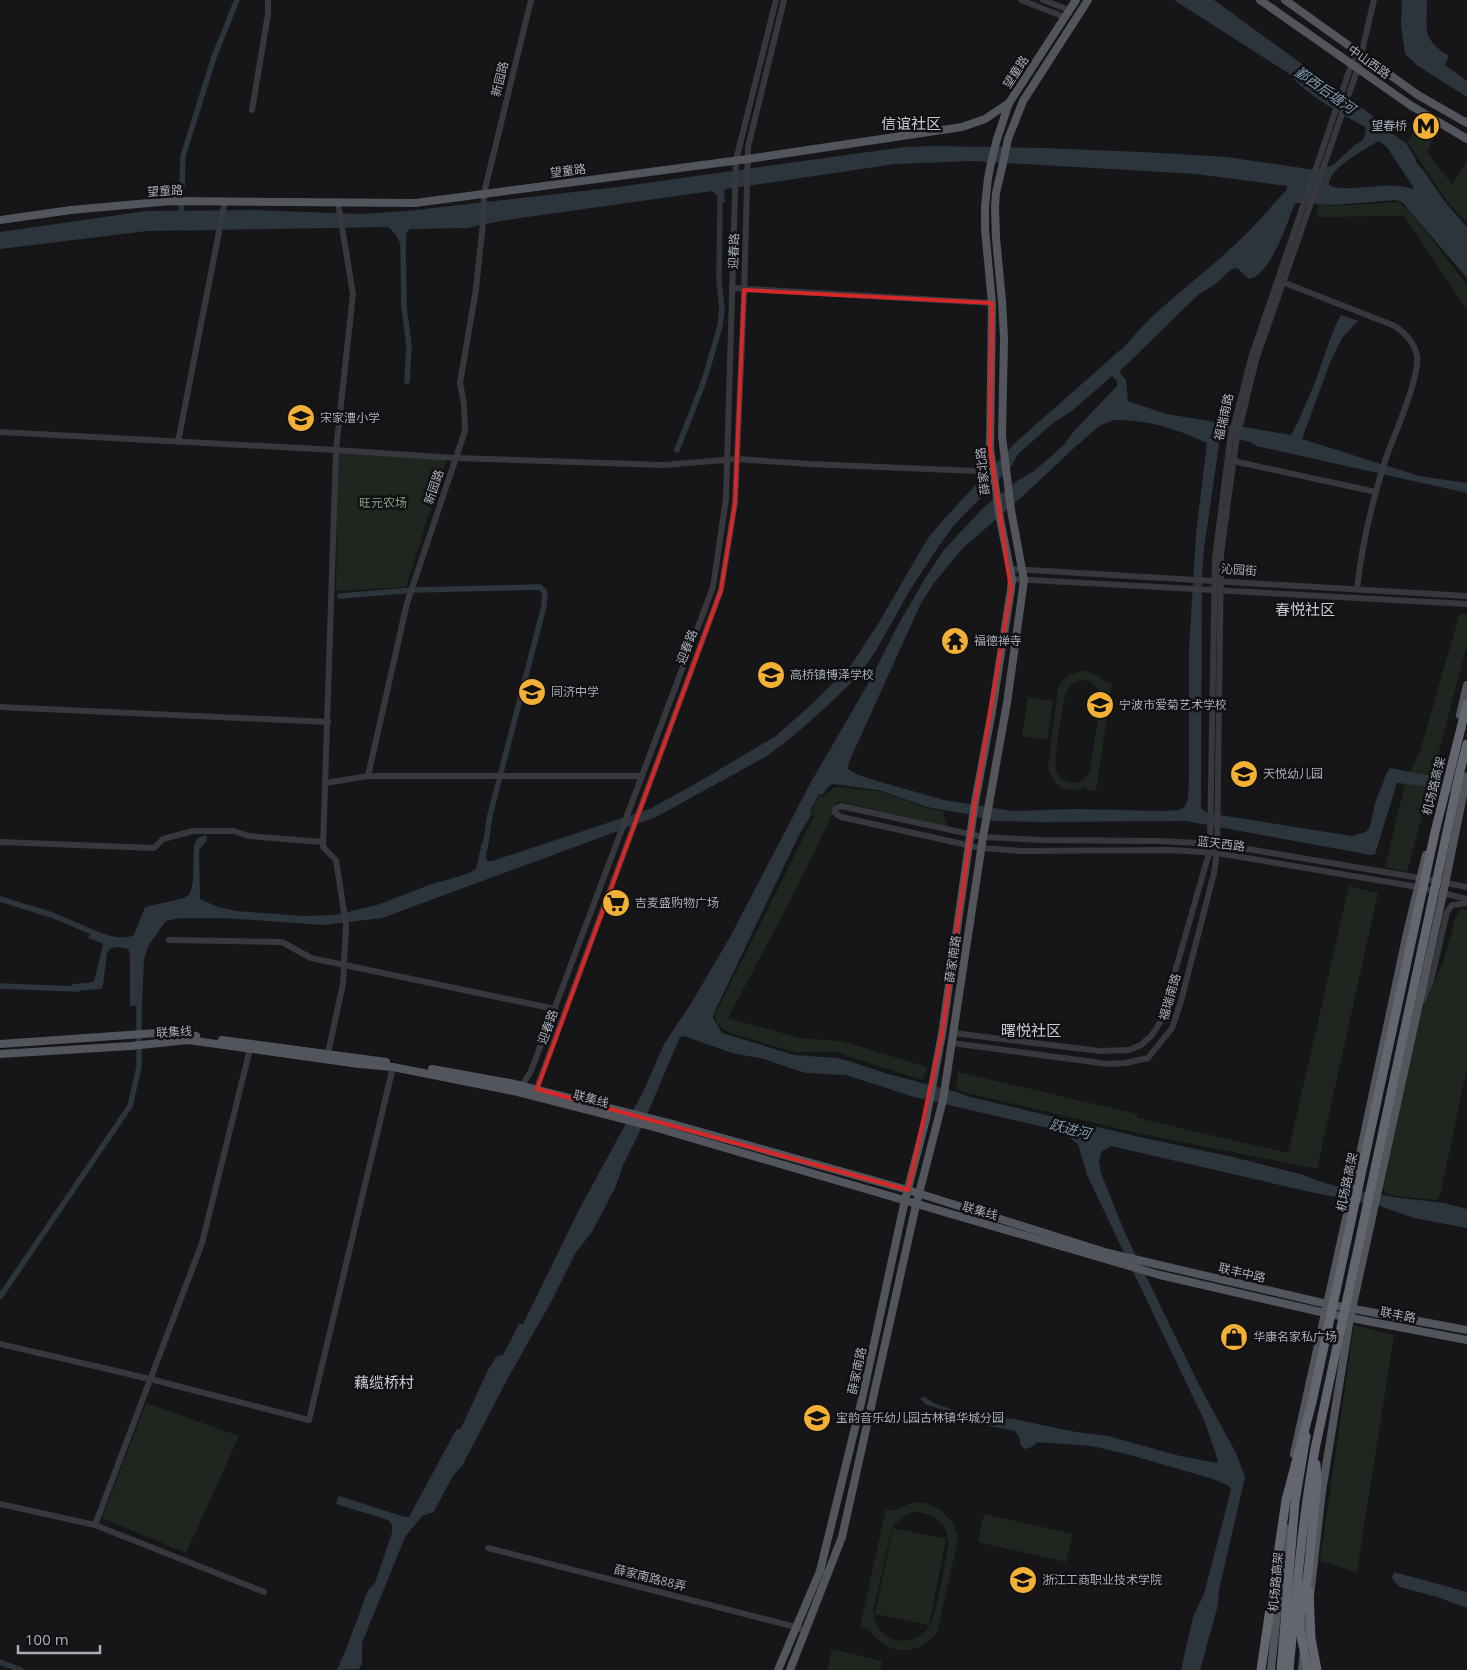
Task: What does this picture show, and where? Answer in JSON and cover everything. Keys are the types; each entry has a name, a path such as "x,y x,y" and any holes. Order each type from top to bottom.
{"highway":[{"name":"机场路高架","path":"1281,1670 1295,1502 1312,1402 1435,832 1467,704"},
{"name":"机场路高架","path":"1289,1670 1306,1501 1315,1449 1467,744"},
{"path":"1261,1670 1286,1500 1312,1402"},
{"path":"1308,1670 1299,1626 1308,1573 1317,1482 1315,1449"},
{"path":"1308,1573 1311,1638 1317,1670"}],"main road":[{"name":"望童路","path":"0,220 71,210 194,200 415,203 484,196 962,127 984,119 1009,103 1076,0"},
{"name":"望童路","path":"1016,116 1023,101 1088,0"},
{"name":"中山西路","path":"1260,0 1410,105 1467,139"},
{"name":"中山西路","path":"1285,0 1418,95 1467,123"},
{"name":"薛家北路","path":"970,835 1012,579 989,461 992,303 985,229 988,178 997,139 1009,103"},
{"name":"薛家北路","path":"983,837 1007,703 1024,580 1011,510 1003,449 1004,339 995,215 996,193 1008,139 1016,116"},
{"path":"1271,1670 1293,1459 1420,878 1467,685"},
{"path":"1302,1670 1322,1491 1350,1318 1444,894 1467,776"},
{"name":"薛家南路","path":"778,1670 820,1571 862,1399 905,1200 934,1081 970,835"},
{"name":"薛家南路","path":"790,1670 842,1537 916,1204 943,1100 983,837"},
{"name":"联集线","path":"0,1044 171,1032 328,1053 520,1089 648,1122 916,1204 1160,1275"},
{"name":"联集线","path":"0,1054 131,1046 188,1040 358,1064 393,1067 520,1089"},
{"name":"联集线","path":"648,1122 908,1190 1122,1256 1151,1263"},
{"name":"联丰中路","path":"1151,1263 1327,1304"},
{"name":"联丰中路","path":"1160,1275 1325,1313"},
{"name":"联丰路","path":"1327,1304 1467,1330"},
{"name":"联丰路","path":"1325,1313 1467,1340"}],"street":[{"path":"252,110 268,14 268,0"},
{"name":"新园路","path":"368,776 407,603 465,431 464,404 460,384 476,289 484,196 531,0"},
{"name":"迎春路","path":"520,1089 532,1071 713,587 726,499 736,160 776,0"},
{"name":"迎春路","path":"535,1092 721,590 735,503 748,147 784,0"},
{"path":"1021,0 1064,18"},
{"path":"1043,0 1069,10"},
{"name":"福瑞南路","path":"1308,206 1320,159 1353,85 1355,66 1374,0"},
{"name":"福瑞南路","path":"1218,580 1219,520 1238,419 1281,282 1308,206 1328,158 1346,81 1355,66"},
{"path":"178,442 225,201"},
{"path":"328,1053 343,984 346,925 336,860 323,847 336,450 353,294 338,203"},
{"path":"1281,282 1395,326 1403,332 1414,346 1417,357 1416,372 1386,457 1376,492 1360,560 1357,589"},
{"path":"732,288 992,303"},
{"path":"0,432 455,458 664,465 737,459 976,471 989,461"},
{"name":"福瑞南路","path":"953,1033 1100,1050 1129,1050 1141,1045 1152,1035 1161,1020 1209,853 1214,807 1214,589 1218,580 1233,461 1233,442"},
{"path":"1233,461 1376,492"},
{"name":"沁园街","path":"1010,569 1190,578 1467,596"},
{"name":"沁园街","path":"1012,579 1467,604"},
{"path":"0,707 328,722"},
{"path":"326,783 368,776 642,776"},
{"name":"蓝天西路","path":"1467,887 1210,843 1159,840 1040,840 983,837 841,806 835,809 835,813 841,817 981,848 1020,851 1170,850 1209,853 1418,887 1467,901"},
{"name":"福瑞南路","path":"952,1043 1108,1064 1125,1063 1148,1058 1172,1028 1195,946 1217,854 1218,828 1214,807"},
{"path":"0,842 154,848 163,839 193,831 234,831 248,836 324,842"},
{"path":"1416,1015 1431,981 1447,912 1452,906 1467,901"},
{"path":"169,940 282,942 311,958 555,1009"},
{"path":"95,1525 202,1244 250,1049"},
{"path":"0,1344 150,1379 309,1420 393,1067"},
{"path":"0,1504 95,1525 264,1592"},
{"name":"薛家南路88弄","path":"488,1548 806,1631"}],"highlighted area":[{"path":"744,290 992,303 990,449 1011,589 975,802 942,1034 908,1190 537,1089 721,590 735,503"}],"green space":[{"path":"1419,125 1435,135 1427,152 1452,184 1467,161 1467,223 1449,204 1407,142"},
{"path":"1399,202 1417,220 1467,285 1467,310 1404,216 1316,217 1318,204 1333,206"},
{"name":"旺元农场","path":"338,452 446,460 406,587 336,591"},
{"path":"1460,613 1467,615 1467,645 1407,872 1385,867 1405,784 1420,751"},
{"path":"1080,672 1089,672 1112,683 1096,791 1086,790 1086,787 1073,790 1062,788 1053,780 1048,767 1058,688 1069,676","holes":["1081,680 1092,683 1097,688 1101,699 1090,771 1079,782 1069,783 1060,778 1057,773 1057,746 1066,692 1073,683"]},
{"path":"1028,697 1053,701 1047,740 1022,736"},
{"path":"834,787 879,791 927,808 943,811 947,827 838,801 799,883 728,1018 800,1038 842,1041 927,1067 923,1080 836,1052 794,1052 730,1033 717,1025 715,1014 814,816 811,811 819,796 823,797"},
{"path":"1349,886 1378,893 1317,1169 1142,1134 962,1092 956,1088 958,1072 1137,1114 1137,1118 1288,1153"},
{"path":"1461,909 1467,910 1467,1068 1440,1196 1437,1200 1387,1195 1382,1185 1418,1020 1443,962 1456,916"},
{"path":"1354,1325 1394,1335 1357,1572 1320,1561"},
{"path":"146,1403 239,1436 186,1553 102,1518"},
{"path":"911,1503 929,1504 941,1510 953,1523 957,1544 937,1632 921,1646 902,1650 884,1644 869,1629 860,1627 886,1509 895,1511","holes":["917,1512 924,1513 940,1522 947,1533 948,1546 943,1576 934,1613 928,1628 921,1635 911,1640 895,1640 886,1636 880,1630 873,1610 892,1528 906,1515"]},
{"path":"984,1514 1073,1534 1066,1562 978,1542"},
{"path":"893,1528 946,1539 929,1625 875,1614"},
{"path":"832,1649 882,1661 880,1670 827,1670"}],"water":[{"name":"跃进河","path":"1174,0 1214,0 1369,113 1389,130 1391,138 1423,170 1445,202 1467,227 1467,278 1402,202 1396,200 1333,205 1297,203 1294,205 1271,259 1257,276 1249,279 1237,268 1232,269 1214,285 1199,294 1121,370 1120,373 1126,380 1128,401 1167,414 1291,435 1314,385 1335,326 1341,315 1358,321 1342,338 1329,365 1302,439 1419,476 1467,483 1467,493 1256,446 1250,442 1226,436 1220,438 1202,575 1201,808 1207,813 1352,836 1366,832 1370,827 1375,803 1390,768 1467,783 1467,797 1425,786 1397,783 1375,854 1371,855 1186,821 993,821 927,807 879,790 833,784 822,795 819,794 810,811 812,814 799,835 713,1018 722,1033 794,1055 837,1058 970,1097 1233,1157 1304,1175 1340,1187 1393,1197 1444,1203 1467,1209 1467,1228 1414,1218 1380,1206 1111,1146 1102,1151 1099,1161 1101,1173 1125,1233 1199,1385 1236,1453 1245,1477 1219,1590 1218,1605 1200,1670 1181,1670 1193,1617 1204,1594 1231,1490 1229,1486 1213,1479 1092,1446 1037,1442 1032,1447 1024,1449 1015,1431 980,1424 980,1420 944,1414 943,1410 925,1404 920,1398 925,1397 935,1404 971,1415 1014,1419 1076,1432 1108,1436 1180,1456 1217,1463 1218,1460 1204,1420 1087,1175 1078,1144 1067,1136 1048,1128 914,1097 846,1075 806,1073 764,1059 732,1053 684,1036 680,1037 640,1131 623,1165 616,1186 592,1232 576,1252 462,1466 454,1474 433,1513 422,1516 405,1537 362,1643 362,1663 359,1669 337,1670 368,1590 375,1583 392,1533 392,1525 388,1520 336,1504 339,1496 409,1517 456,1430 461,1428 489,1368 497,1356 503,1355 519,1324 523,1324 580,1208 644,1090 664,1044 692,1002 730,937 810,784 869,682 898,625 926,577 943,551 983,508 1017,481 1034,471 1064,445 1074,431 1117,386 1117,381 1112,376 1073,410 1053,423 1018,454 1011,467 955,524 910,590 877,649 864,668 826,707 767,756 656,817 382,918 323,925 224,918 180,918 166,921 148,946 144,959 142,1005 130,1006 130,954 128,949 119,947 111,948 107,953 101,989 70,991 72,984 94,981 103,946 102,943 88,938 93,930 108,935 129,937 134,935 145,907 184,898 190,894 193,880 194,844 198,838 206,835 207,840 199,850 200,899 218,907 237,911 303,916 335,915 377,905 429,885 467,874 476,869 482,842 488,842 487,861 492,861 650,809 776,736 851,665 878,624 928,538 944,519 1015,443 1126,345 1159,310 1238,242 1287,189 1287,186 1196,174 972,161 895,164 726,189 724,191 725,202 718,204 718,197 712,191 500,221 468,228 410,229 406,233 406,246 400,246 398,238 388,227 147,231 0,249 0,232 146,211 252,210 359,214 407,211 618,187 904,147 1044,148 1141,152 1227,157 1315,170 1333,165 1363,140 1366,131 1365,127 1314,96 1288,73","holes":["1378,141 1386,146 1413,189 1392,186 1346,188 1329,185 1334,172","1114,420 1150,423 1184,433 1207,443 1196,534 1189,649 1189,779 1188,799 1184,808 1163,811 1075,809 1013,811 944,800 858,775 848,769 849,762 921,603 934,583 963,548 1076,446 1101,425"]},
{"path":"1402,0 1427,0 1427,27 1430,39 1440,50 1449,56 1445,65 1467,81 1467,97 1418,66 1405,54 1401,25"},
{"path":"1394,1572 1467,1592 1467,1608 1437,1597 1400,1587 1392,1577"}],"waterway":[{"path":"181,216 183,156 214,57 237,0"},
{"name":"鄞西后塘河","path":"1385,132 1404,145 1413,160"},
{"path":"677,450 704,381 720,326 722,309 719,281 720,197"},
{"path":"403,241 404,307 409,345 407,381"},
{"path":"340,596 414,590 540,587 545,592 544,606 490,815 485,848"},
{"path":"0,899 52,915 99,935"},
{"path":"0,986 77,989"},
{"path":"0,1297 130,1106 139,1067 139,999"},
{"path":"0,1662 21,1670"}],"place":[{"name":"望春桥","path":"1426,126"},
{"name":"宋家漕小学","path":"301,418"},
{"name":"福德禅寺","path":"955,641"},
{"name":"高桥镇博泽学校","path":"771,675"},
{"name":"同济中学","path":"532,692"},
{"name":"宁波市爱菊艺术学校","path":"1100,705"},
{"name":"天悦幼儿园","path":"1244,774"},
{"name":"吉麦盛购物广场","path":"616,903"},
{"name":"华康名家私广场","path":"1234,1337"},
{"name":"宝韵音乐幼儿园古林镇华城分园","path":"817,1418"},
{"name":"浙江工商职业技术学院","path":"1023,1580"}],"district":[{"name":"信谊社区","path":"911,124"},
{"name":"春悦社区","path":"1305,610"},
{"name":"曙悦社区","path":"1031,1031"},
{"name":"藕缆桥村","path":"384,1383"}]}
